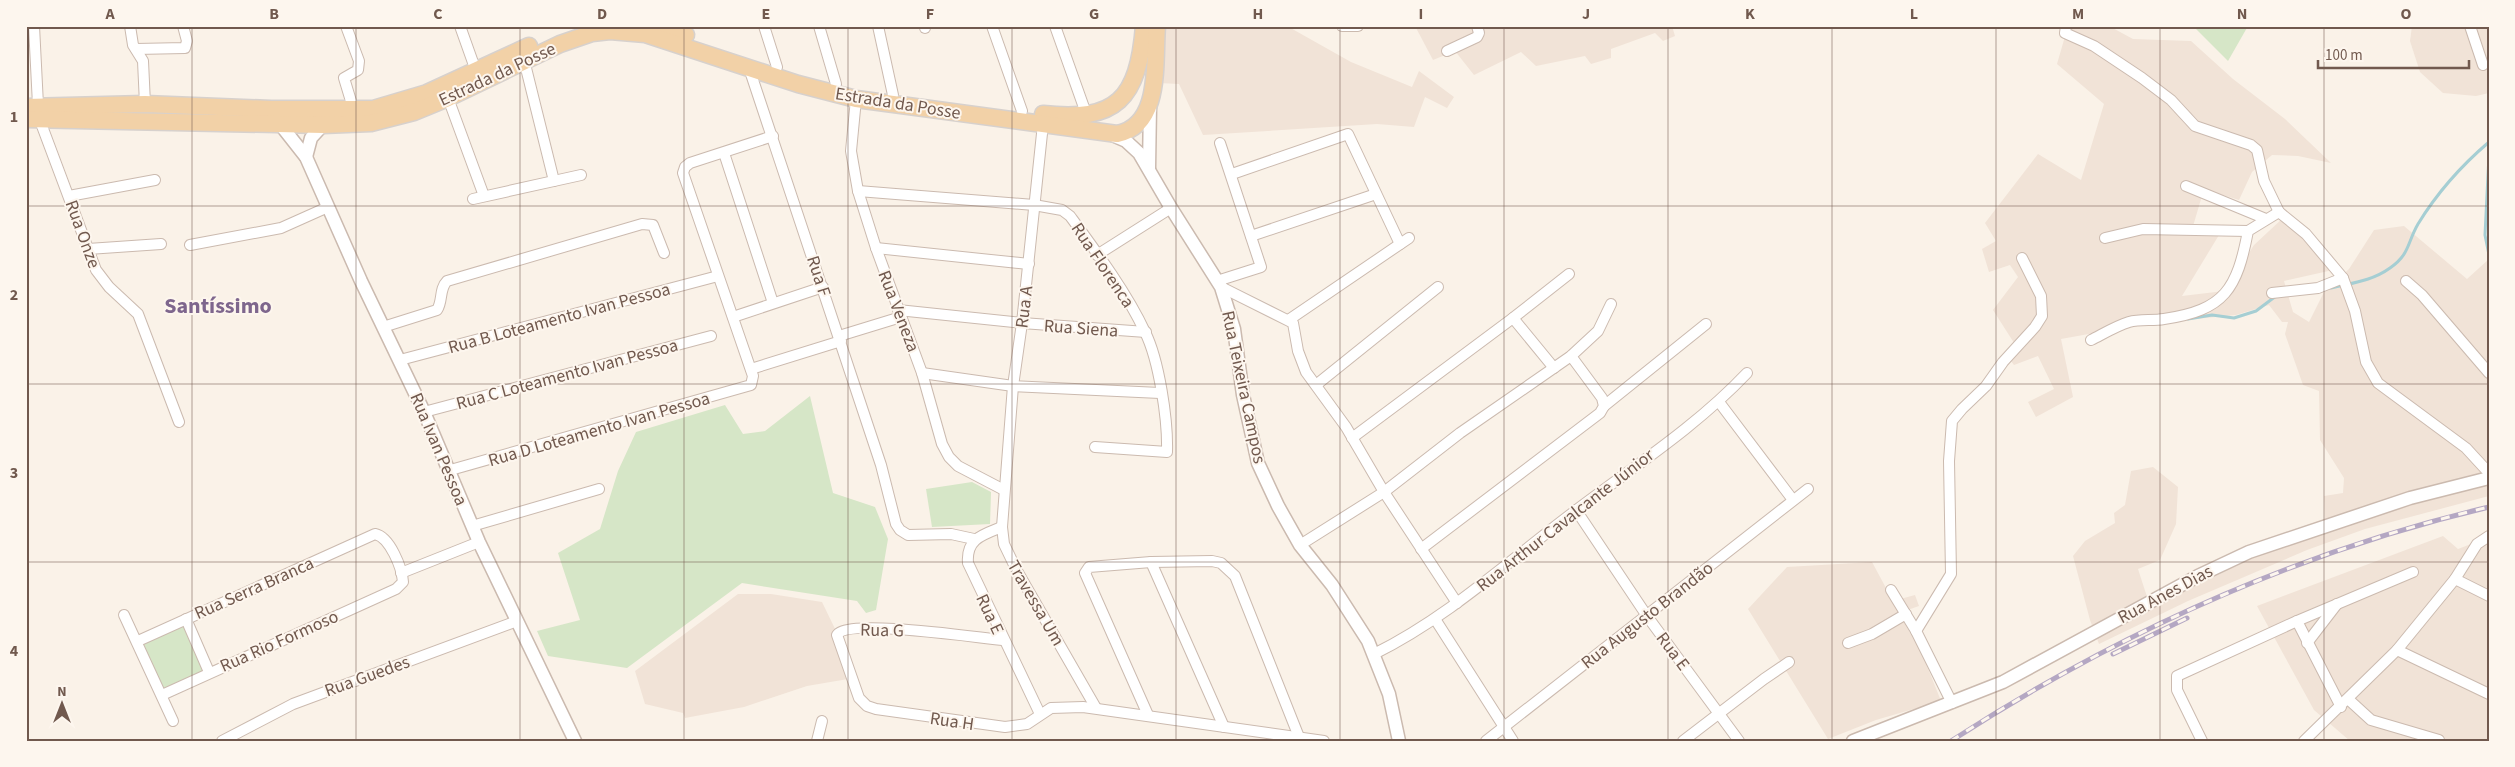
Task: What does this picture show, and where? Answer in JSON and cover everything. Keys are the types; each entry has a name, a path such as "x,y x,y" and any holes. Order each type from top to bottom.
{"main road":[{"name":"Estrada da Posse","path":"32,112 145,104 354,111 384,107 411,100 577,26"},
{"name":"Estrada da Posse","path":"657,26 762,74 836,84 893,95 1062,116 1087,116 1104,111"},
{"path":"1109,134 1104,122 1104,111 1130,87 1138,70 1144,26"},
{"name":"Rua Teixeira Campos","path":"1150,101 1157,26"},
{"name":"Estrada da Posse","path":"32,112 323,125 385,120 414,112 448,98 524,60 574,38 610,31 627,32 660,39 762,74 856,99 1109,134 1125,132 1138,125 1146,113 1150,101"},
{"path":"1130,87 1144,94 1150,101"}],"street":[{"path":"32,112 34,26"},
{"path":"130,26 133,45 143,61 145,104"},
{"path":"136,49 185,48 187,42 183,26"},
{"path":"460,26 476,71"},
{"name":"Rua F","path":"764,26 762,74 772,136 881,465 896,524 904,534 951,534 974,539"},
{"path":"819,26 836,84"},
{"path":"878,26 893,95"},
{"path":"992,26 1022,111"},
{"path":"1055,26 1087,116"},
{"path":"1342,26 1358,26"},
{"path":"1447,50 1477,37 1479,34 1477,26"},
{"path":"2066,26 2065,33 2102,51 2159,90 2195,126 2252,145 2257,150 2264,181 2279,212 2306,234 2343,279 2350,292 2366,362 2375,378 2466,448 2489,473"},
{"path":"2470,26 2483,65"},
{"path":"346,27 360,64 358,70 344,78 354,111"},
{"path":"524,60 554,181"},
{"path":"448,98 484,196"},
{"name":"Rua Veneza","path":"856,99 851,151 858,191 899,314 922,373 942,444 949,457 967,472 1004,490"},
{"name":"Rua Teixeira Campos","path":"1149,168 1150,101"},
{"name":"Rua Onze","path":"32,112 69,196 88,250 100,277 133,308 142,322 179,422"},
{"name":"Rua Ivan Pessoa","path":"280,124 306,157 424,412 447,472 479,542 575,741"},
{"name":"Rua A","path":"1004,490 1013,386 1029,264 1043,124"},
{"path":"306,157 311,138 323,125"},
{"name":"Rua Teixeira Campos","path":"1109,134 1126,141 1134,147 1149,168 1171,208 1219,284 1234,329 1243,395 1258,463 1278,506 1300,545 1353,614 1374,654 1388,694 1399,741"},
{"path":"1232,174 1348,134 1376,194 1404,241 1290,320"},
{"path":"772,136 690,164 685,167 683,173 751,369 840,338 899,314"},
{"path":"1219,284 1261,266 1232,174 1220,143"},
{"path":"724,153 772,303"},
{"path":"472,199 581,175"},
{"path":"69,196 156,180"},
{"path":"2186,186 2266,219"},
{"name":"Rua Florenca","path":"858,191 1034,205 1062,210 1070,216 1146,332 1155,363 1167,438 1167,452 1095,447"},
{"path":"1251,236 1376,194"},
{"path":"190,245 281,228 328,207"},
{"path":"1097,255 1171,208"},
{"path":"2105,238 2143,229 2248,231 2279,212"},
{"path":"383,326 436,310 441,303 442,286 447,282 642,224 653,225 664,253"},
{"path":"2091,340 2131,322 2182,316 2204,310 2226,293 2232,284 2248,231"},
{"path":"88,250 161,244"},
{"path":"876,248 1029,264"},
{"path":"1916,631 1950,574 1949,461 1952,421 1986,386 2002,362 2036,327 2042,316 2041,296 2022,258"},
{"path":"1352,438 1569,274"},
{"name":"Rua B Loteamento Ivan Pessoa","path":"400,360 718,276"},
{"path":"2272,293 2318,288 2343,279"},
{"path":"2406,282 2422,295 2489,373"},
{"path":"1219,284 1290,320 1295,327 1301,362 1352,438 1384,492 1457,603"},
{"path":"1316,384 1438,287"},
{"path":"733,317 823,288"},
{"path":"1300,545 1384,492 1460,434 1570,356 1598,331 1611,304"},
{"name":"Rua Siena","path":"899,314 1146,332"},
{"path":"1513,318 1554,368"},
{"path":"1421,549 1600,413 1604,406 1706,324"},
{"name":"Rua C Loteamento Ivan Pessoa","path":"424,412 711,336"},
{"path":"1570,356 1598,390 1604,406"},
{"name":"Rua D Loteamento Ivan Pessoa","path":"447,472 751,384 753,376 751,369"},
{"path":"922,373 1013,386 1160,393"},
{"name":"Rua Arthur Cavalcante Júnior","path":"1374,654 1435,619 1500,571 1576,510 1719,402 1747,373"},
{"path":"1719,402 1793,500"},
{"name":"Rua Anes Dias","path":"1853,741 2002,682 2198,576 2249,552 2410,498 2489,478"},
{"path":"472,526 599,489"},
{"name":"Rua Augusto Brandão","path":"1486,741 1808,489"},
{"name":"Travessa Um","path":"1004,490 1002,527 1004,544 1012,562 1096,708"},
{"name":"Rua E","path":"1576,510 1647,616 1739,741"},
{"path":"974,539 1002,527"},
{"name":"Rua Serra Branca","path":"138,641 371,535 378,534 386,540 401,573"},
{"path":"2304,741 2345,703 2397,650 2455,579 2477,544 2489,536"},
{"name":"Rua E","path":"974,539 968,548 968,564 1040,714"},
{"path":"401,573 479,542"},
{"path":"1151,562 1224,726"},
{"path":"1148,715 1085,573 1089,566 1151,562 1221,563 1235,576 1299,737"},
{"path":"2202,741 2177,690 2177,676 2297,621 2413,572"},
{"name":"Rua Rio Formoso","path":"162,695 209,672 396,589 403,582 401,573"},
{"path":"2455,579 2489,596"},
{"path":"1891,590 1916,631 1952,703"},
{"path":"2307,643 2338,604"},
{"path":"1848,643 1872,634 1906,614"},
{"path":"124,616 138,641 173,721"},
{"path":"186,619 209,672"},
{"path":"1435,619 1513,741"},
{"name":"Rua Guedes","path":"222,741 293,704 517,621"},
{"path":"2297,621 2307,643 2345,703 2381,724 2439,740"},
{"name":"Rua G","path":"862,703 839,646 837,634 839,631 870,627 1003,640"},
{"path":"2397,650 2489,694"},
{"path":"1683,741 1789,662"},
{"name":"Rua H","path":"862,703 883,710 986,726 1019,726 1027,724 1051,708 1066,706 1096,708 1324,741"},
{"path":"817,741 822,720"}],"shaded area":[{"path":"1163,26 1287,26 1351,62 1412,87 1419,71 1454,97 1447,108 1425,97 1414,127 1377,124 1203,135 1179,84 1158,83"},
{"path":"1415,26 1672,26 1675,36 1663,41 1655,33 1611,49 1611,58 1591,64 1585,56 1536,66 1521,52 1474,75 1455,51 1433,60"},
{"path":"2068,26 2109,26 2133,39 2191,41 2233,79 2285,119 2331,163 2298,156 2272,155 2252,172 2239,200 2204,189 2191,233 2219,235 2182,296 2224,291 2254,245 2283,218 2306,238 2333,270 2284,281 2293,312 2309,322 2324,292 2349,269 2374,230 2404,226 2467,279 2489,259 2489,496 2365,529 2307,550 2188,601 2099,644 2090,620 2073,556 2085,541 2115,523 2114,513 2125,505 2131,471 2153,467 2178,487 2176,524 2160,560 2138,569 2150,606 2205,573 2325,529 2324,496 2343,493 2344,478 2320,440 2319,391 2303,385 2285,334 2288,322 2282,322 2269,305 2236,315 2144,324 2061,339 2073,397 2036,417 2028,402 2054,389 2038,356 2014,365 2007,356 2016,346 1993,310 2018,277 2010,265 1989,272 1982,249 1996,241 1985,223 2038,154 2081,180 2104,104 2057,64"},
{"path":"2412,26 2489,26 2489,93 2476,96 2443,93 2420,72 2410,41"},
{"path":"2443,536 2458,549 2489,537 2489,741 2350,741 2314,710 2257,606"},
{"path":"1872,562 1893,601 1915,595 1919,606 1899,613 1923,656 1941,701 1876,720 1828,739 1748,609 1787,567"},
{"path":"738,594 771,594 822,602 838,635 848,679 807,686 744,707 685,718 683,713 645,704 635,671"}],"green space":[{"path":"2193,26 2248,26 2228,61"},
{"path":"810,396 833,493 875,507 888,539 876,610 866,613 857,601 742,583 627,668 548,656 537,631 580,620 558,553 600,529 618,471 636,432 725,405 743,434 765,431"},
{"path":"972,482 991,492 990,524 932,527 926,489"},
{"path":"186,619 209,672 162,695 138,641"}],"waterway":[{"path":"2331,288 2369,279 2396,263 2405,253 2414,231 2433,201 2469,160 2489,142"},
{"path":"2489,155 2485,235 2489,255"},
{"path":"2188,319 2212,315 2234,318 2256,311 2276,296"}],"railway":[{"path":"1951,741 2014,702 2078,666 2143,632 2210,601 2278,573 2347,548 2489,507"},
{"path":"2113,654 2187,618"}],"district":[{"name":"Santíssimo","path":"218,305"}]}
